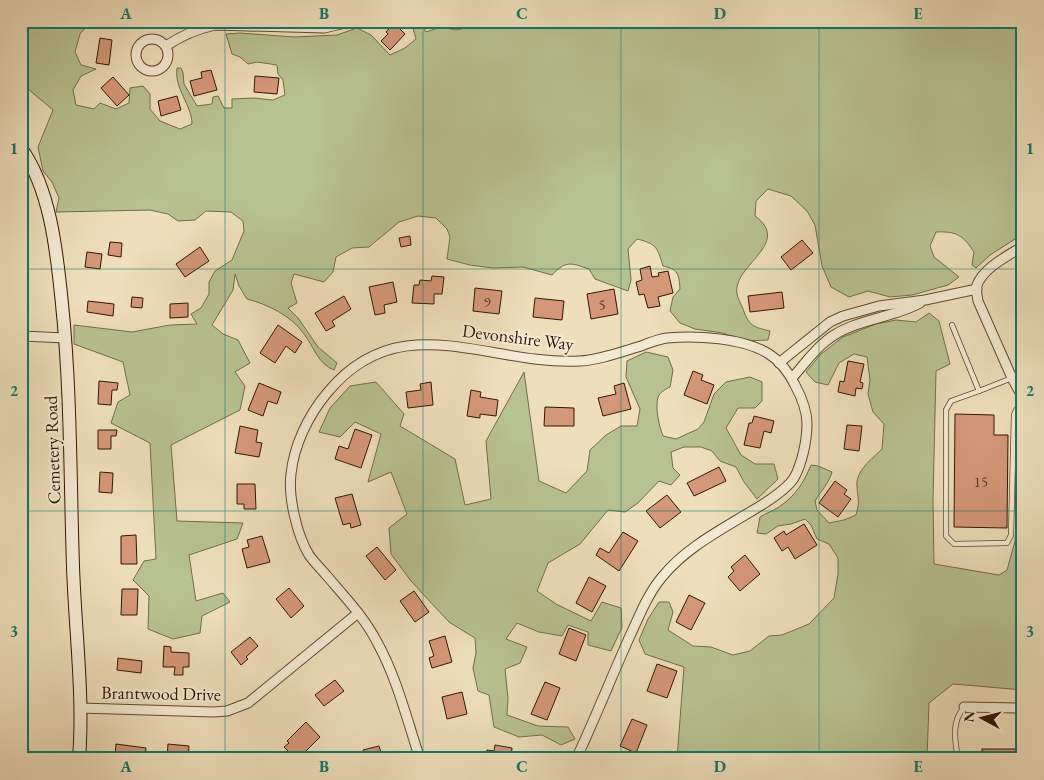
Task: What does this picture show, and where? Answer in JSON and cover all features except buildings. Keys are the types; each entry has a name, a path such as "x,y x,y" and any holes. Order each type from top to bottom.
{"street":[{"path":"166,46 188,33 215,26 324,28 354,21"},
{"name":"Cemetery Road","path":"21,148 31,162 53,230 66,338 73,566 80,708 79,759"},
{"path":"1023,246 993,266 982,278 977,289 978,301 1012,378 1023,398"},
{"path":"780,362 830,322 843,316 879,306 925,300 977,289"},
{"path":"792,378 827,340 841,331 908,309 925,300"},
{"path":"21,336 66,338"},
{"name":"Devonshire Way","path":"420,759 393,675 377,641 358,612 309,554 296,521 291,497 291,476 303,430 318,403 339,378 358,362 389,349 418,343 463,347 526,358 583,361 614,354 664,338 695,338 744,344 766,352 780,362 792,378 804,402 808,422 804,451 794,479 770,501 693,546 662,576 647,600 576,759"},
{"name":"Brantwood Drive","path":"80,708 213,712 227,711 239,707 248,703 268,688 358,612"},
{"path":"964,707 1023,708"}],"lane":[{"path":"952,325 979,390"},
{"path":"1012,378 950,401 946,410 946,536 954,544 1007,543 1011,535 1014,415 1023,403"},
{"path":"958,759 954,735 957,718 964,707"}],"green space":[{"path":"21,21 102,21 100,28 87,26 80,34 75,52 81,65 96,69 81,76 73,90 76,105 94,109 100,103 116,109 129,103 130,88 143,86 150,94 150,109 160,121 180,129 192,124 189,110 178,83 177,68 181,68 184,84 197,106 212,104 213,97 218,96 224,108 232,108 232,99 254,98 273,100 285,95 283,80 278,74 277,65 257,62 248,64 240,57 232,54 226,34 240,33 294,37 337,35 357,28 371,35 390,55 405,48 416,39 411,21 420,21 426,32 441,27 456,30 490,23 490,21 1023,21 1023,234 990,255 976,268 972,265 974,252 962,238 954,233 936,232 930,246 934,257 959,277 948,285 912,295 890,297 868,291 849,297 831,287 822,266 815,225 807,211 791,196 768,189 756,201 755,216 765,226 768,236 765,245 738,283 737,294 745,315 752,325 770,331 768,340 744,341 723,333 695,329 680,323 670,311 673,297 680,289 677,273 663,266 657,250 649,243 637,239 628,249 631,280 628,291 595,279 589,269 573,264 561,267 552,275 523,267 493,268 447,259 450,237 447,229 436,218 418,216 399,222 369,247 352,248 336,257 333,272 324,282 294,274 291,283 297,303 288,308 298,318 318,347 337,363 334,370 324,364 304,334 286,316 263,304 247,299 239,286 235,274 233,290 212,325 223,334 238,340 250,363 235,372 245,386 240,410 171,445 177,521 243,523 237,539 189,555 196,601 223,593 230,602 202,616 200,633 173,639 148,629 149,596 133,580 144,561 156,559 150,443 111,423 118,402 130,395 123,362 74,344 74,325 132,332 170,325 197,324 191,314 201,308 209,294 209,282 215,271 232,260 244,231 243,221 231,212 206,211 195,220 178,221 168,214 150,210 56,212 59,198 52,182 43,171 38,147 53,110 21,83"},
{"path":"929,313 939,321 950,364 936,371 933,499 934,564 999,575 1007,570 1015,541 1020,442 1023,442 1023,690 953,684 929,703 927,759 677,759 684,667 645,654 639,640 648,619 659,602 669,602 673,612 668,630 693,646 711,647 733,655 750,651 769,636 782,635 809,624 834,598 838,574 838,558 829,544 817,539 811,525 805,519 778,526 766,534 757,533 760,517 779,507 790,498 802,483 811,465 832,472 815,501 817,510 829,523 856,515 858,504 857,481 861,471 882,449 884,424 873,412 868,394 870,380 867,357 854,354 839,363 828,385 815,382 806,372 821,354 843,337 876,324 896,320 916,322"},
{"path":"646,352 668,357 673,370 670,387 660,394 657,401 658,417 663,436 676,439 698,429 704,422 714,394 726,382 750,377 762,382 762,401 755,408 738,408 726,428 741,455 755,464 774,464 778,479 757,499 744,482 736,467 720,461 712,451 701,447 684,447 671,452 673,468 680,475 671,485 659,481 638,503 625,512 608,510 580,544 548,563 537,591 556,604 591,621 602,602 621,608 622,627 611,651 588,645 588,632 568,625 562,636 539,632 517,623 506,639 527,647 520,663 505,669 508,698 507,715 538,726 568,727 575,739 561,745 542,735 519,737 494,727 489,695 478,691 473,668 476,653 475,638 449,622 411,581 391,554 389,528 407,514 391,472 368,482 381,434 355,422 340,437 319,432 330,408 350,386 376,382 404,414 400,426 455,459 465,505 491,499 486,441 524,372 539,481 566,493 587,471 590,450 606,435 621,426 637,426 640,409 626,377 627,361"}]}
